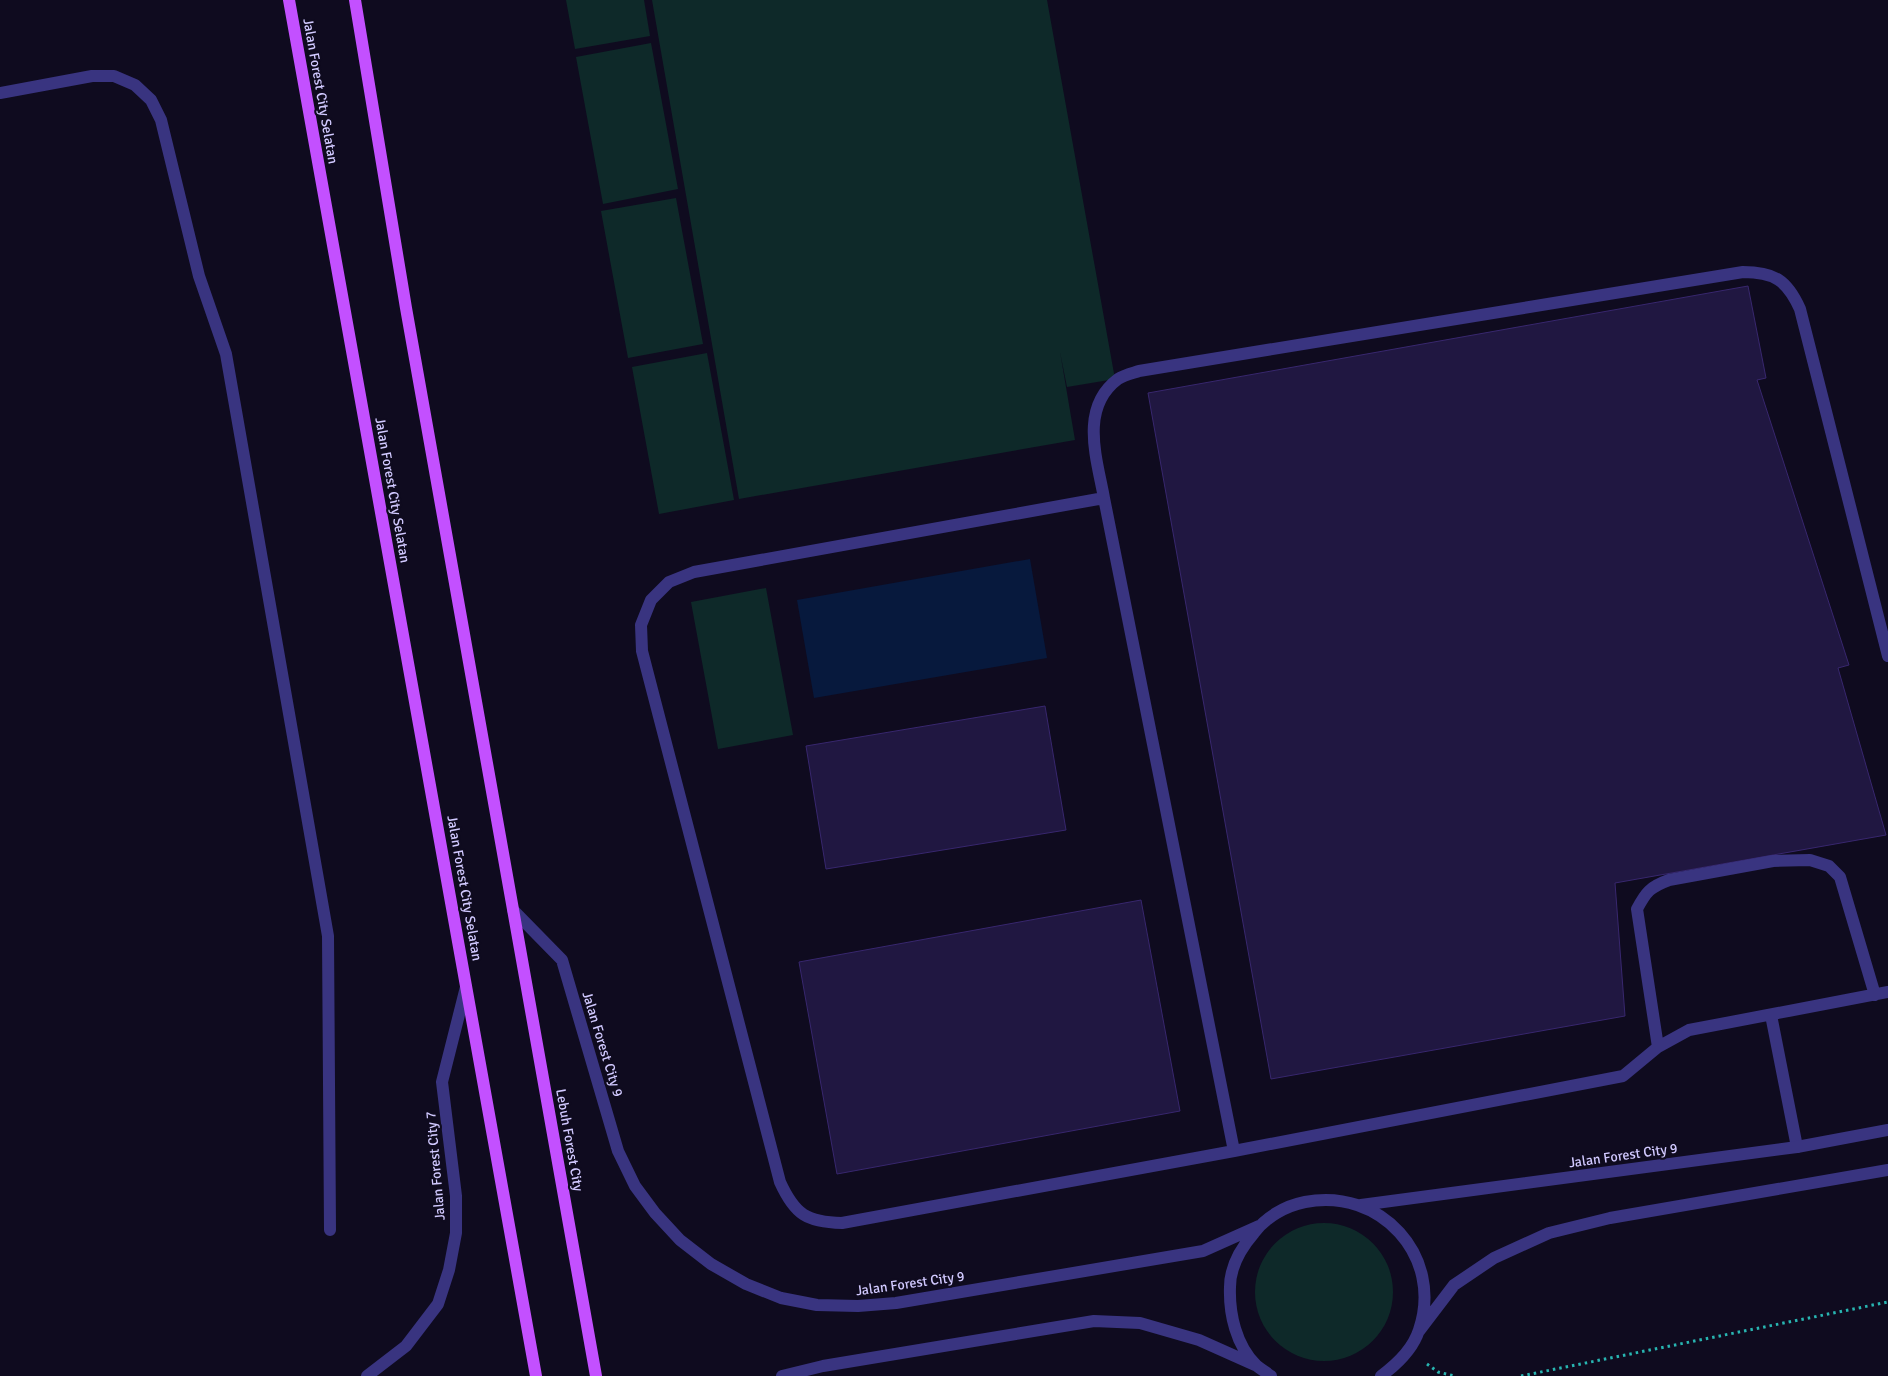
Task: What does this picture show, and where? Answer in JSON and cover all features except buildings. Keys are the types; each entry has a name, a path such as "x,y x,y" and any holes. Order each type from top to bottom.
{"main road":[{"name":"Jalan Forest City Selatan","path":"289,0 467,985"},
{"path":"355,0 406,308 513,910"},
{"name":"Lebuh Forest City","path":"513,910 596,1376"},
{"path":"467,985 536,1376"}],"street":[{"path":"0,93 92,76 114,76 135,85 146,95 151,100 161,120 199,276 226,354 328,936 330,1230"},
{"path":"1234,1150 1093,436 1094,414 1103,394 1118,379 1139,371 1733,273 1761,272 1779,279 1792,292 1800,309 1888,656"},
{"path":"1104,498 694,572 669,582 651,600 641,625 642,651 780,1182 789,1201 803,1215 822,1223 842,1223 1623,1076 1658,1047 1689,1030 1882,993 1840,877 1829,866 1810,860 1773,861 1669,880 1653,886 1645,893 1637,909 1658,1047"},
{"name":"Jalan Forest City 9","path":"513,910 562,960 618,1151 635,1186 655,1213 680,1240 711,1264 746,1284 781,1298 817,1305 858,1306 896,1303 1203,1251 1259,1226 1277,1213 1304,1202 1318,1199 1340,1200 1361,1205 1381,1215 1397,1229 1410,1246 1420,1266 1424,1287 1419,1331"},
{"name":"Jalan Forest City 7","path":"368,1376 406,1346 438,1304 449,1270 456,1233 456,1196 442,1082 467,985"},
{"path":"1771,1015 1797,1146"},
{"name":"Jalan Forest City 9","path":"1361,1205 1797,1146 1888,1130"},
{"name":"Jalan Forest City 9","path":"1381,1376 1392,1371 1454,1285 1494,1258 1549,1232 1610,1218 1888,1170"},
{"name":"Jalan Forest City 9","path":"1255,1365 1243,1346 1234,1326 1230,1304 1230,1290 1236,1262 1246,1243 1259,1226"},
{"name":"Jalan Forest City 9","path":"782,1376 823,1366 1094,1322 1140,1323 1199,1340 1255,1365 1271,1376"}],"path":[{"path":"1521,1376 1888,1302"},
{"path":"1408,1350 1438,1372 1455,1376"}],"green space":[{"path":"566,0 644,0 650,36 575,49"},
{"path":"652,0 1047,0 1115,379 1067,387 1060,352 1075,440 739,499"},
{"path":"651,43 678,189 603,204 576,57"},
{"path":"676,198 703,344 628,358 601,211"},
{"path":"707,353 734,500 659,514 632,367"},
{"path":"766,588 793,735 718,749 691,602"},
{"path":"1324,1223 1350,1228 1373,1243 1388,1266 1393,1292 1388,1318 1373,1341 1350,1356 1324,1361 1298,1356 1275,1341 1260,1318 1255,1292 1260,1266 1275,1243 1298,1228"}],"water":[{"path":"1030,559 1047,658 814,698 797,600"}]}
